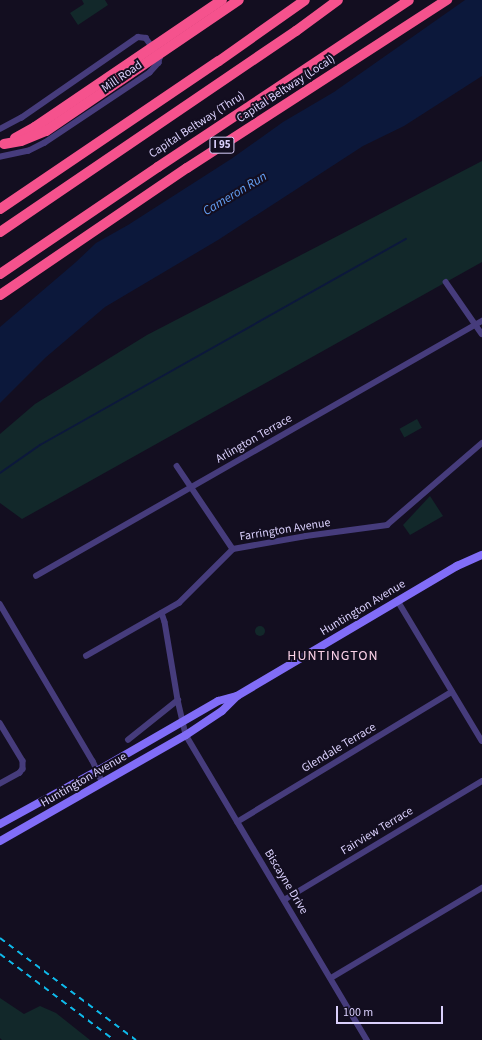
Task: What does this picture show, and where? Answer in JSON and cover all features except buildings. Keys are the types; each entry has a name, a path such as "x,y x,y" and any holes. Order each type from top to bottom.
{"highway":[{"path":"58,117 222,0"},
{"path":"2,144 58,117 239,0"},
{"path":"0,209 219,61 305,0"},
{"name":"Capital Beltway (Thru)","path":"0,232 296,31 338,0"},
{"path":"296,31 346,0"},
{"name":"Capital Beltway (Thru)","path":"0,274 158,166 409,0"},
{"name":"Capital Beltway (Local)","path":"0,295 187,168 448,0"}],"main road":[{"name":"Huntington Avenue","path":"0,841 186,735 222,711 237,696 457,566 482,555"},
{"name":"Huntington Avenue","path":"0,824 218,701 237,696"}],"street":[{"name":"Mill Road","path":"0,129 21,118 138,38 146,38 160,57 159,63 150,73 45,143 29,151 0,158"},
{"path":"446,282 482,334"},
{"name":"Arlington Terrace","path":"36,576 482,321"},
{"name":"Farrington Avenue","path":"86,656 179,603 233,549 306,536 387,525 482,443"},
{"path":"177,466 233,549"},
{"path":"398,601 482,741"},
{"path":"0,604 97,770 103,783"},
{"path":"162,613 166,622 178,700 186,735"},
{"name":"Glendale Terrace","path":"237,822 452,692"},
{"path":"128,740 178,700"},
{"path":"0,723 23,761 23,769 20,773 0,784"},
{"name":"Biscayne Drive","path":"186,735 367,1040"},
{"name":"Fairview Terrace","path":"284,900 482,780"},
{"path":"331,978 482,888"}],"green space":[{"path":"82,0 105,0 108,5 78,25 70,13 84,4"},
{"path":"482,161 482,262 22,519 0,503 0,434 35,404 147,335"},
{"path":"417,419 422,428 404,437 400,429"},
{"path":"430,496 443,516 410,535 403,525"},
{"path":"258,626 262,626 264,627 264,635 258,636 255,633 255,629"},
{"path":"0,998 24,1014 40,1006 56,1013 90,1040 2,1040 0,1038"}],"water":[{"name":"Cameron Run","path":"465,0 482,0 482,76 404,126 363,146 218,240 105,307 45,358 0,403 0,327 96,243 128,225 231,159 283,122 334,92"}],"waterway":[{"path":"0,473 40,445 406,239"}],"railway":[{"path":"0,938 136,1040"},
{"path":"0,954 114,1040"}],"district":[{"name":"HUNTINGTON","path":"333,656"}]}
